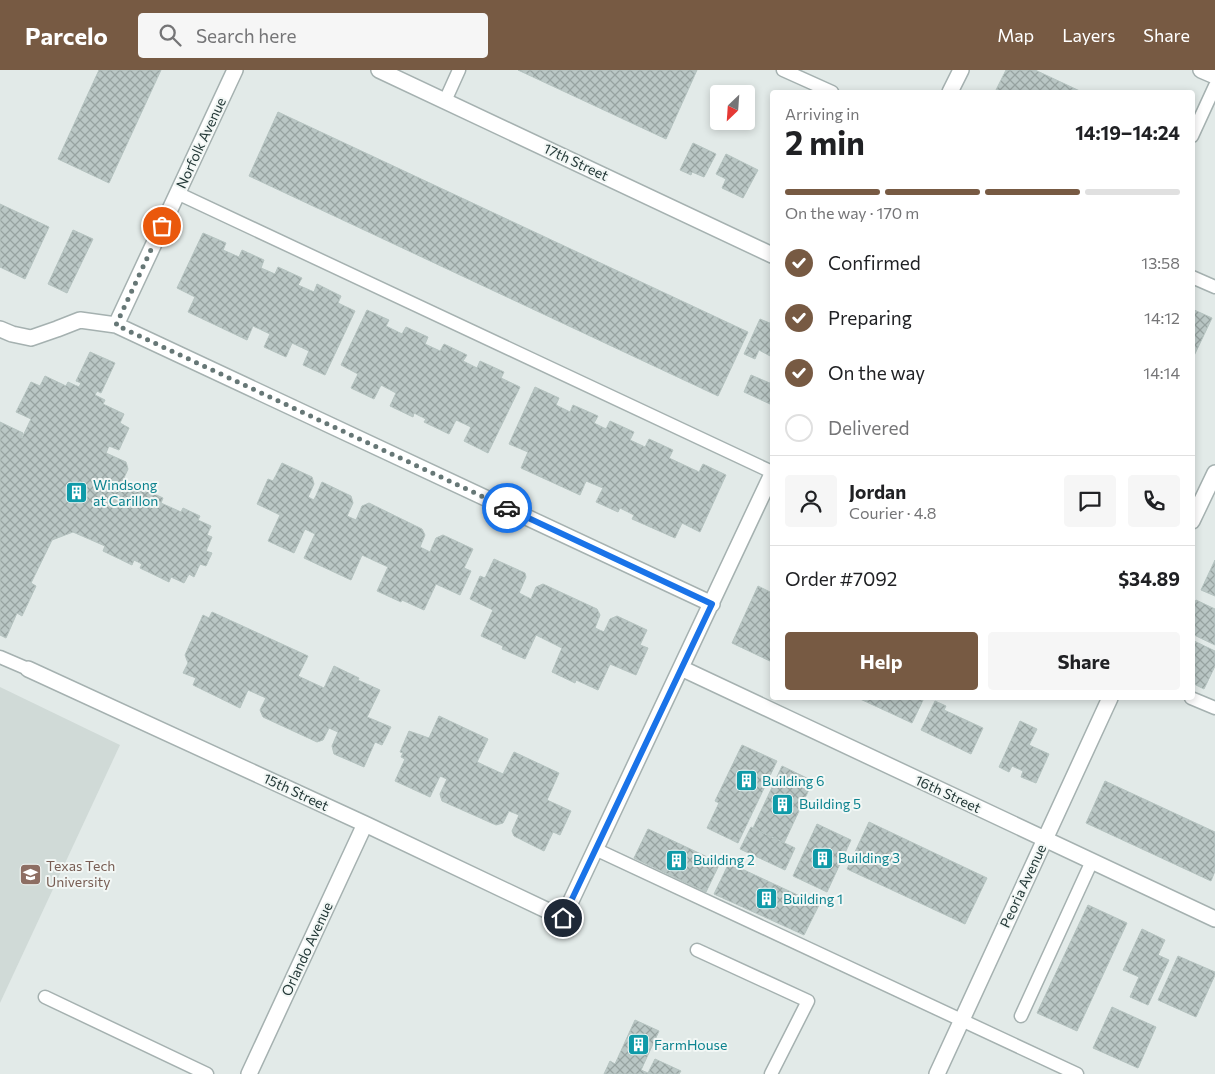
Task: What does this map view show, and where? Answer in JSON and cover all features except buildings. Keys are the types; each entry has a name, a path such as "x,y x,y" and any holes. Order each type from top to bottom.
{"street":[{"name":"Norfolk Avenue","path":"116,325 235,70"},
{"name":"17th Street","path":"379,70 770,254"},
{"path":"951,90 961,70"},
{"path":"1201,70 1215,76"},
{"path":"0,329 31,338 80,320 116,325 712,604"},
{"path":"1195,514 1215,472"},
{"path":"595,849 712,604 768,498 770,486"},
{"name":"16th Street","path":"681,668 1215,919"},
{"name":"15th Street","path":"28,669 365,824 563,918 595,849"},
{"name":"Peoria Avenue","path":"937,1074 1109,700"},
{"name":"Orlando Avenue","path":"249,1074 365,824"}],"lane":[{"path":"444,101 459,70"},
{"path":"784,70 828,90"},
{"path":"1195,129 1215,86"},
{"path":"178,193 770,472"},
{"path":"1195,278 1215,287"},
{"path":"0,657 28,669"},
{"path":"1195,700 1215,708"},
{"path":"595,849 1077,1074"},
{"path":"1021,1016 1092,861"},
{"path":"698,950 808,1001 771,1074"},
{"path":"46,997 207,1074"}],"shaded area":[{"name":"Texas Tech University","path":"0,687 120,745 0,1003"}],"way so far":[{"path":"162,226 116,325 507,508"}],"place":[{"name":"Windsong at Carillon","path":"77,493"},
{"name":"Building 6","path":"746,781"},
{"name":"Building 5","path":"783,804"},
{"name":"Building 3","path":"822,858"},
{"name":"Building 2","path":"677,860"},
{"name":"Texas Tech University","path":"30,874"},
{"name":"Building 1","path":"767,899"},
{"name":"FarmHouse","path":"638,1045"}],"route":[{"path":"507,508 712,604 563,918"}]}
